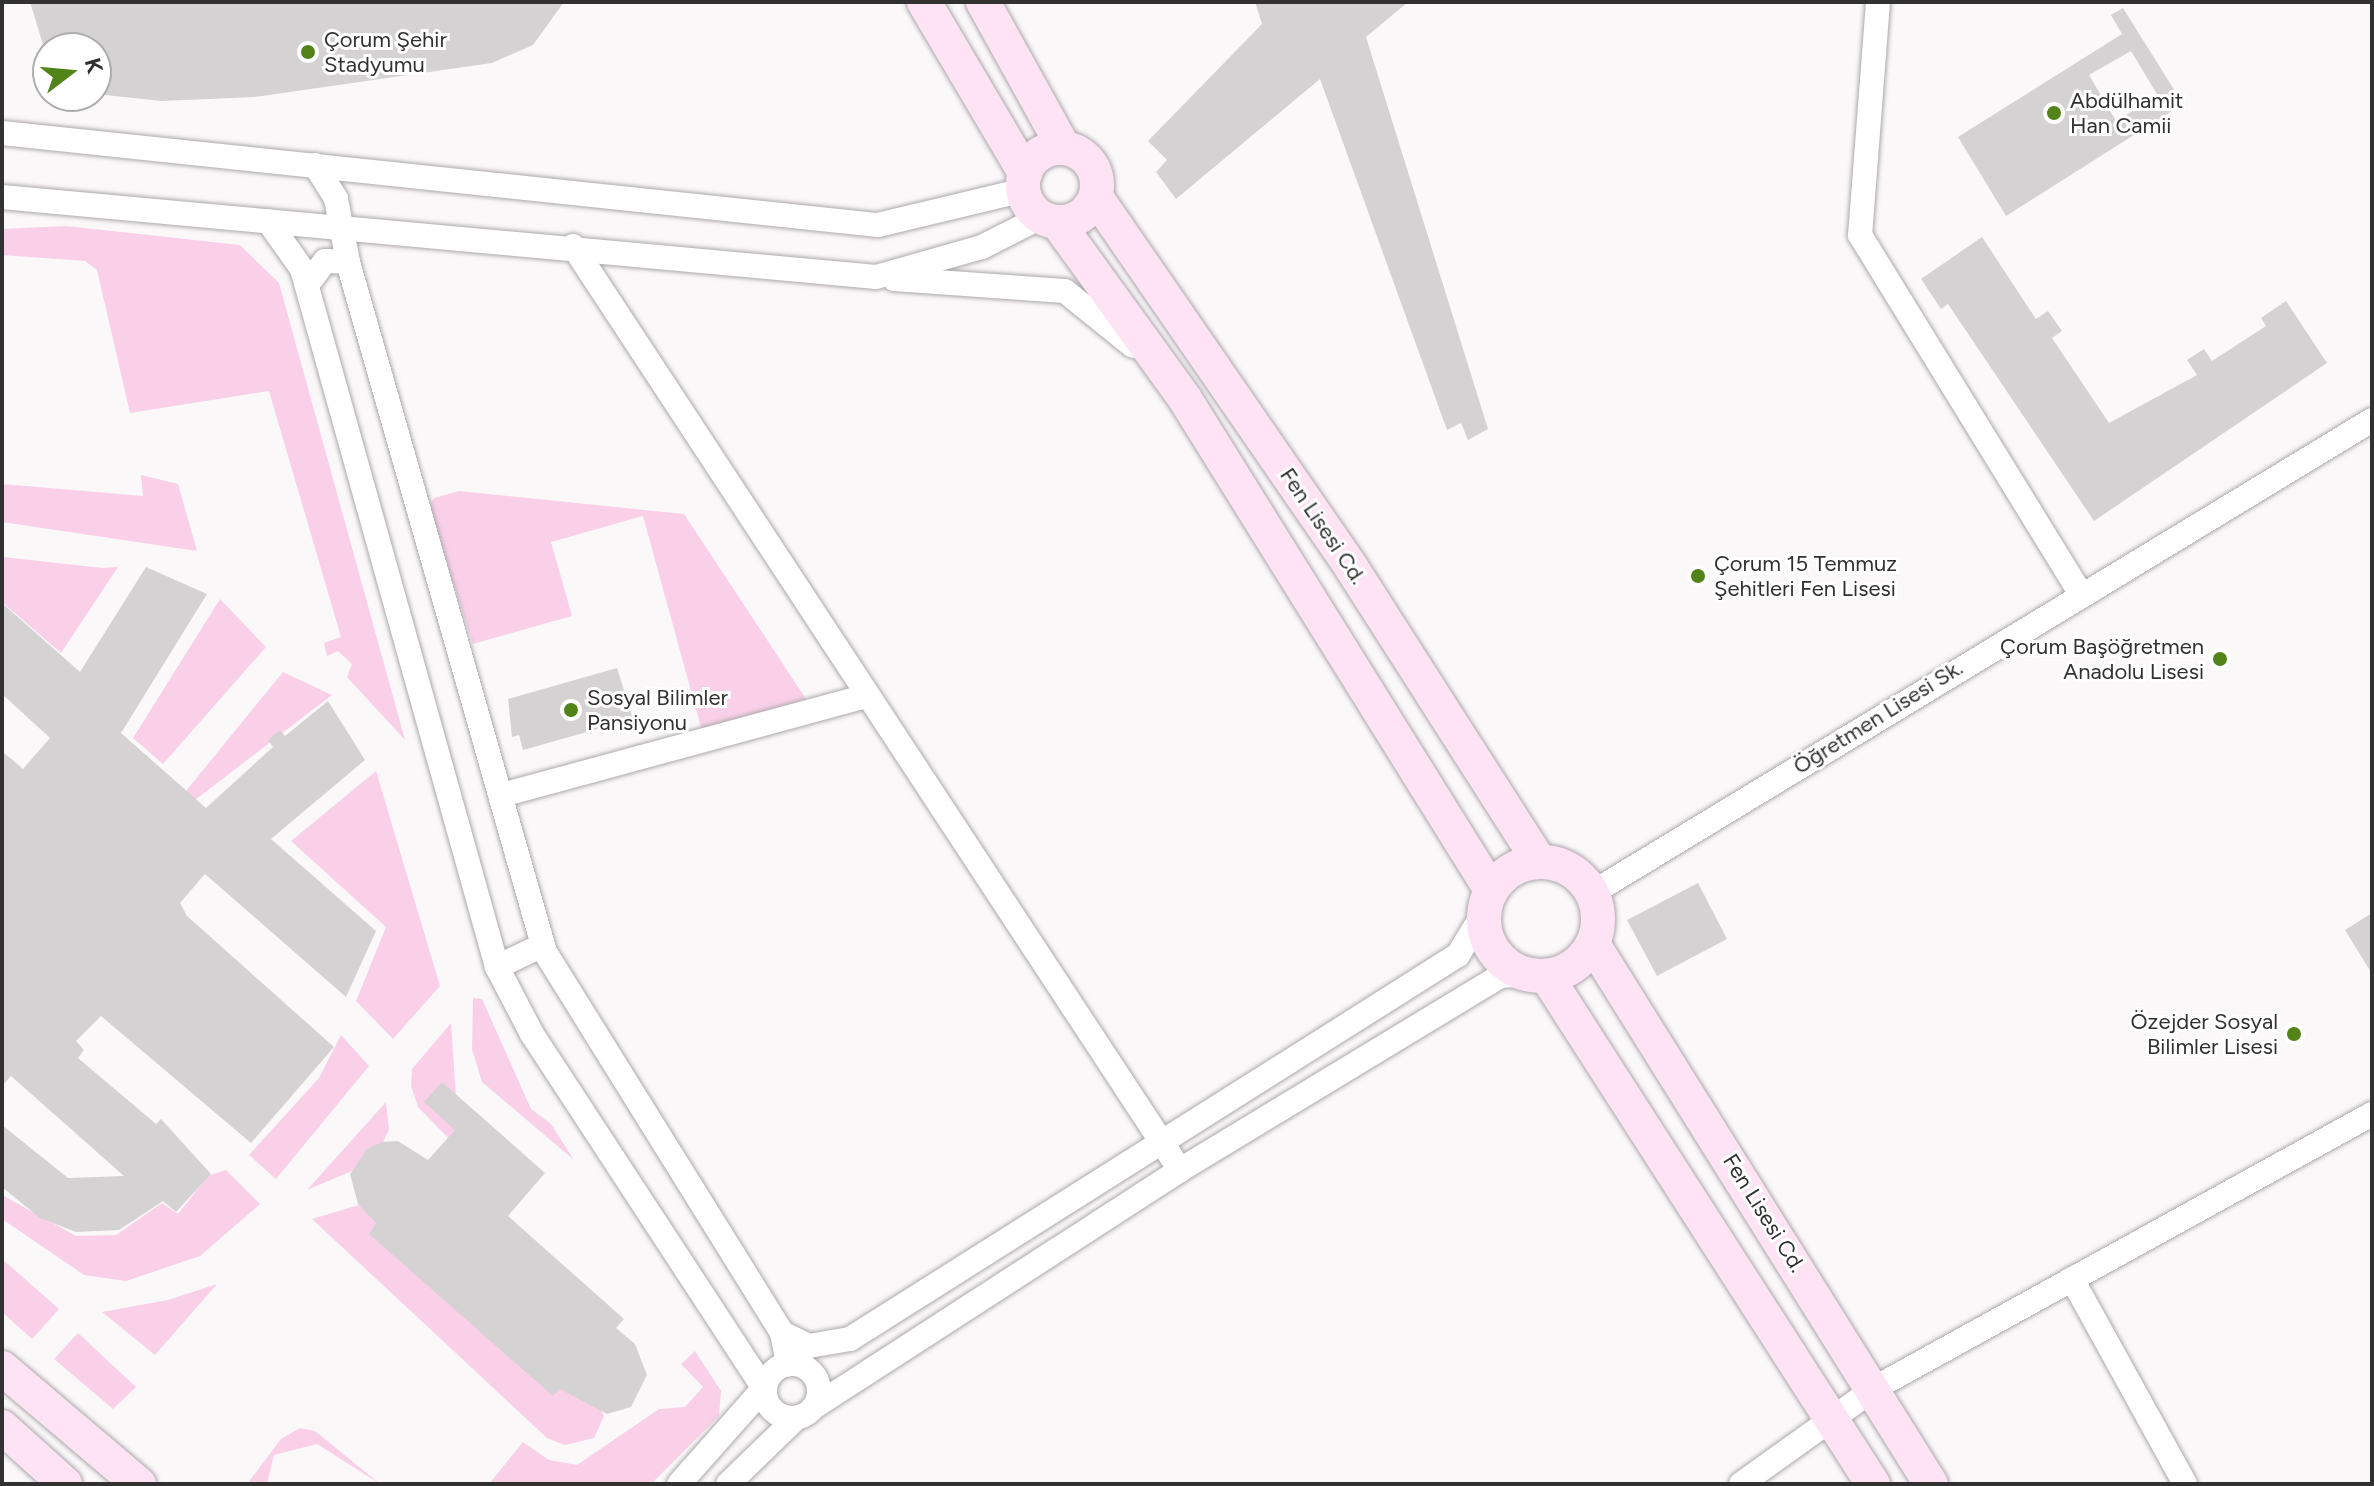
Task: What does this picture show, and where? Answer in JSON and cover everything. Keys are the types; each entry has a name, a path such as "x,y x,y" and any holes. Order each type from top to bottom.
{"street":[{"path":"924,2 1037,201 1185,399 1487,902 1486,939 1500,961 1535,976 1830,1415 1873,1484"},
{"path":"2,133 878,225 1037,201 1081,217 1096,197 1092,165 1064,148 983,2"},
{"path":"1878,2 1860,235 2080,593"},
{"path":"876,277 982,247 1037,201 1040,154 1064,148"},
{"path":"315,165 344,224 348,262 543,945 782,1333 794,1365 817,1381 805,1412"},
{"path":"2,197 268,221 344,224 876,277 1065,291 1095,309 1185,399"},
{"name":"Fen Lisesi Cd.","path":"1096,197 1343,555 1539,861"},
{"path":"268,221 307,285 497,967 540,1047 764,1388 775,1412 805,1412"},
{"path":"573,246 1180,1170"},
{"path":"307,285 325,261 348,262"},
{"name":"Öğretmen Lisesi Sk.","path":"1592,893 2080,593 2372,420"},
{"path":"502,795 866,696"},
{"path":"679,1484 764,1388 772,1372 794,1365 823,1347 850,1339 1458,955 1487,902 1511,869 1539,861 1562,865 1592,893 1599,921 1593,944 1574,967 1535,976 1500,976 1180,1170 805,1412 728,1484"},
{"name":"Fen Lisesi Cd.","path":"1593,944 1875,1388 1931,1484"},
{"path":"497,967 543,945"},
{"path":"1741,1484 1830,1415 1875,1388 2372,1114"},
{"path":"2072,1279 2185,1484"},
{"path":"782,1333 823,1347"},
{"path":"2,1368 139,1484"},
{"path":"2,1427 65,1484"}],"shaded area":[{"path":"66,226 240,245 279,283 405,740 347,677 352,664 338,651 327,656 324,643 341,637 269,391 130,413 97,270 85,261 2,255 2,229"},
{"path":"141,475 178,484 197,551 2,522 2,484 143,496"},
{"path":"459,491 684,514 806,699 702,731 643,516 551,542 572,616 473,644 429,507 434,498"},
{"path":"2,557 118,567 61,653 2,602"},
{"path":"220,599 266,647 163,764 133,738"},
{"path":"283,672 332,695 191,803 186,791"},
{"path":"376,771 440,986 393,1039 356,1001 386,927 291,841"},
{"path":"473,998 482,999 531,1109 551,1124 574,1160 482,1082 472,1049"},
{"path":"451,1023 457,1111 508,1199 418,1107 411,1086 412,1069"},
{"path":"341,1035 369,1066 276,1179 249,1155 319,1078"},
{"path":"386,1102 389,1130 373,1162 307,1190"},
{"path":"226,1170 260,1204 200,1256 126,1281 84,1275 2,1219 2,1195 76,1236 116,1235 162,1203 178,1214 208,1176"},
{"path":"359,1205 597,1403 604,1416 594,1438 565,1445 547,1438 312,1219"},
{"path":"2,1259 59,1309 32,1339 2,1312"},
{"path":"217,1284 155,1355 102,1312 168,1300"},
{"path":"78,1333 136,1387 113,1409 54,1359"},
{"path":"695,1351 721,1391 719,1416 651,1484 489,1484 523,1442 549,1460 577,1465 659,1409 685,1407 703,1387 681,1364"},
{"path":"300,1428 315,1431 380,1484 317,1444 274,1455 267,1484 247,1484 281,1439"}],"building":[{"name":"Çorum Şehir Stadyumu","path":"30,2 564,2 533,45 492,63 255,97 161,101 112,96 112,32 39,32"},
{"path":"1255,2 1408,2 1366,37 1488,429 1468,440 1461,423 1447,430 1320,79 1176,199 1156,172 1167,160 1148,141 1262,24"},
{"name":"Abdülhamit Han Camii","path":"2123,8 2183,104 2006,216 1958,137 2122,34 2111,15","holes":["2131,51 2158,96 2116,121 2089,75"]},
{"path":"1982,237 2036,319 2048,311 2062,331 2052,338 2109,423 2197,375 2187,360 2204,349 2212,361 2266,326 2261,318 2286,301 2327,363 2094,521 1948,304 1941,309 1921,279"},
{"path":"146,567 207,594 121,733 206,808 273,747 268,740 280,730 285,736 328,701 365,760 271,839 376,931 346,997 205,874 180,903 187,916 334,1047 251,1143 101,1016 76,1041 84,1050 78,1058 156,1124 161,1119 211,1174 176,1212 163,1201 119,1230 76,1232 40,1218 2,1187 2,1125 68,1178 124,1176 11,1076 2,1086 2,751 23,769 50,738 2,694 2,603 80,672"},
{"name":"Sosyal Bilimler Pansiyonu","path":"617,668 633,719 523,750 519,735 512,737 508,699"},
{"path":"1698,883 1727,939 1657,976 1627,920"},
{"path":"2372,913 2372,974 2345,930"},
{"path":"442,1082 545,1173 508,1216 624,1319 616,1328 635,1344 647,1375 631,1407 607,1414 560,1389 553,1396 369,1234 376,1223 358,1204 350,1174 367,1149 382,1142 398,1141 428,1160 455,1130 424,1102"}],"place":[{"name":"Çorum Şehir Stadyumu","path":"308,52"},
{"name":"Abdülhamit Han Camii","path":"2054,113"},
{"name":"Çorum 15 Temmuz Şehitleri Fen Lisesi","path":"1698,576"},
{"name":"Çorum Başöğretmen Anadolu Lisesi","path":"2220,659"},
{"name":"Sosyal Bilimler Pansiyonu","path":"571,710"},
{"name":"Özejder Sosyal Bilimler Lisesi","path":"2294,1034"}]}
